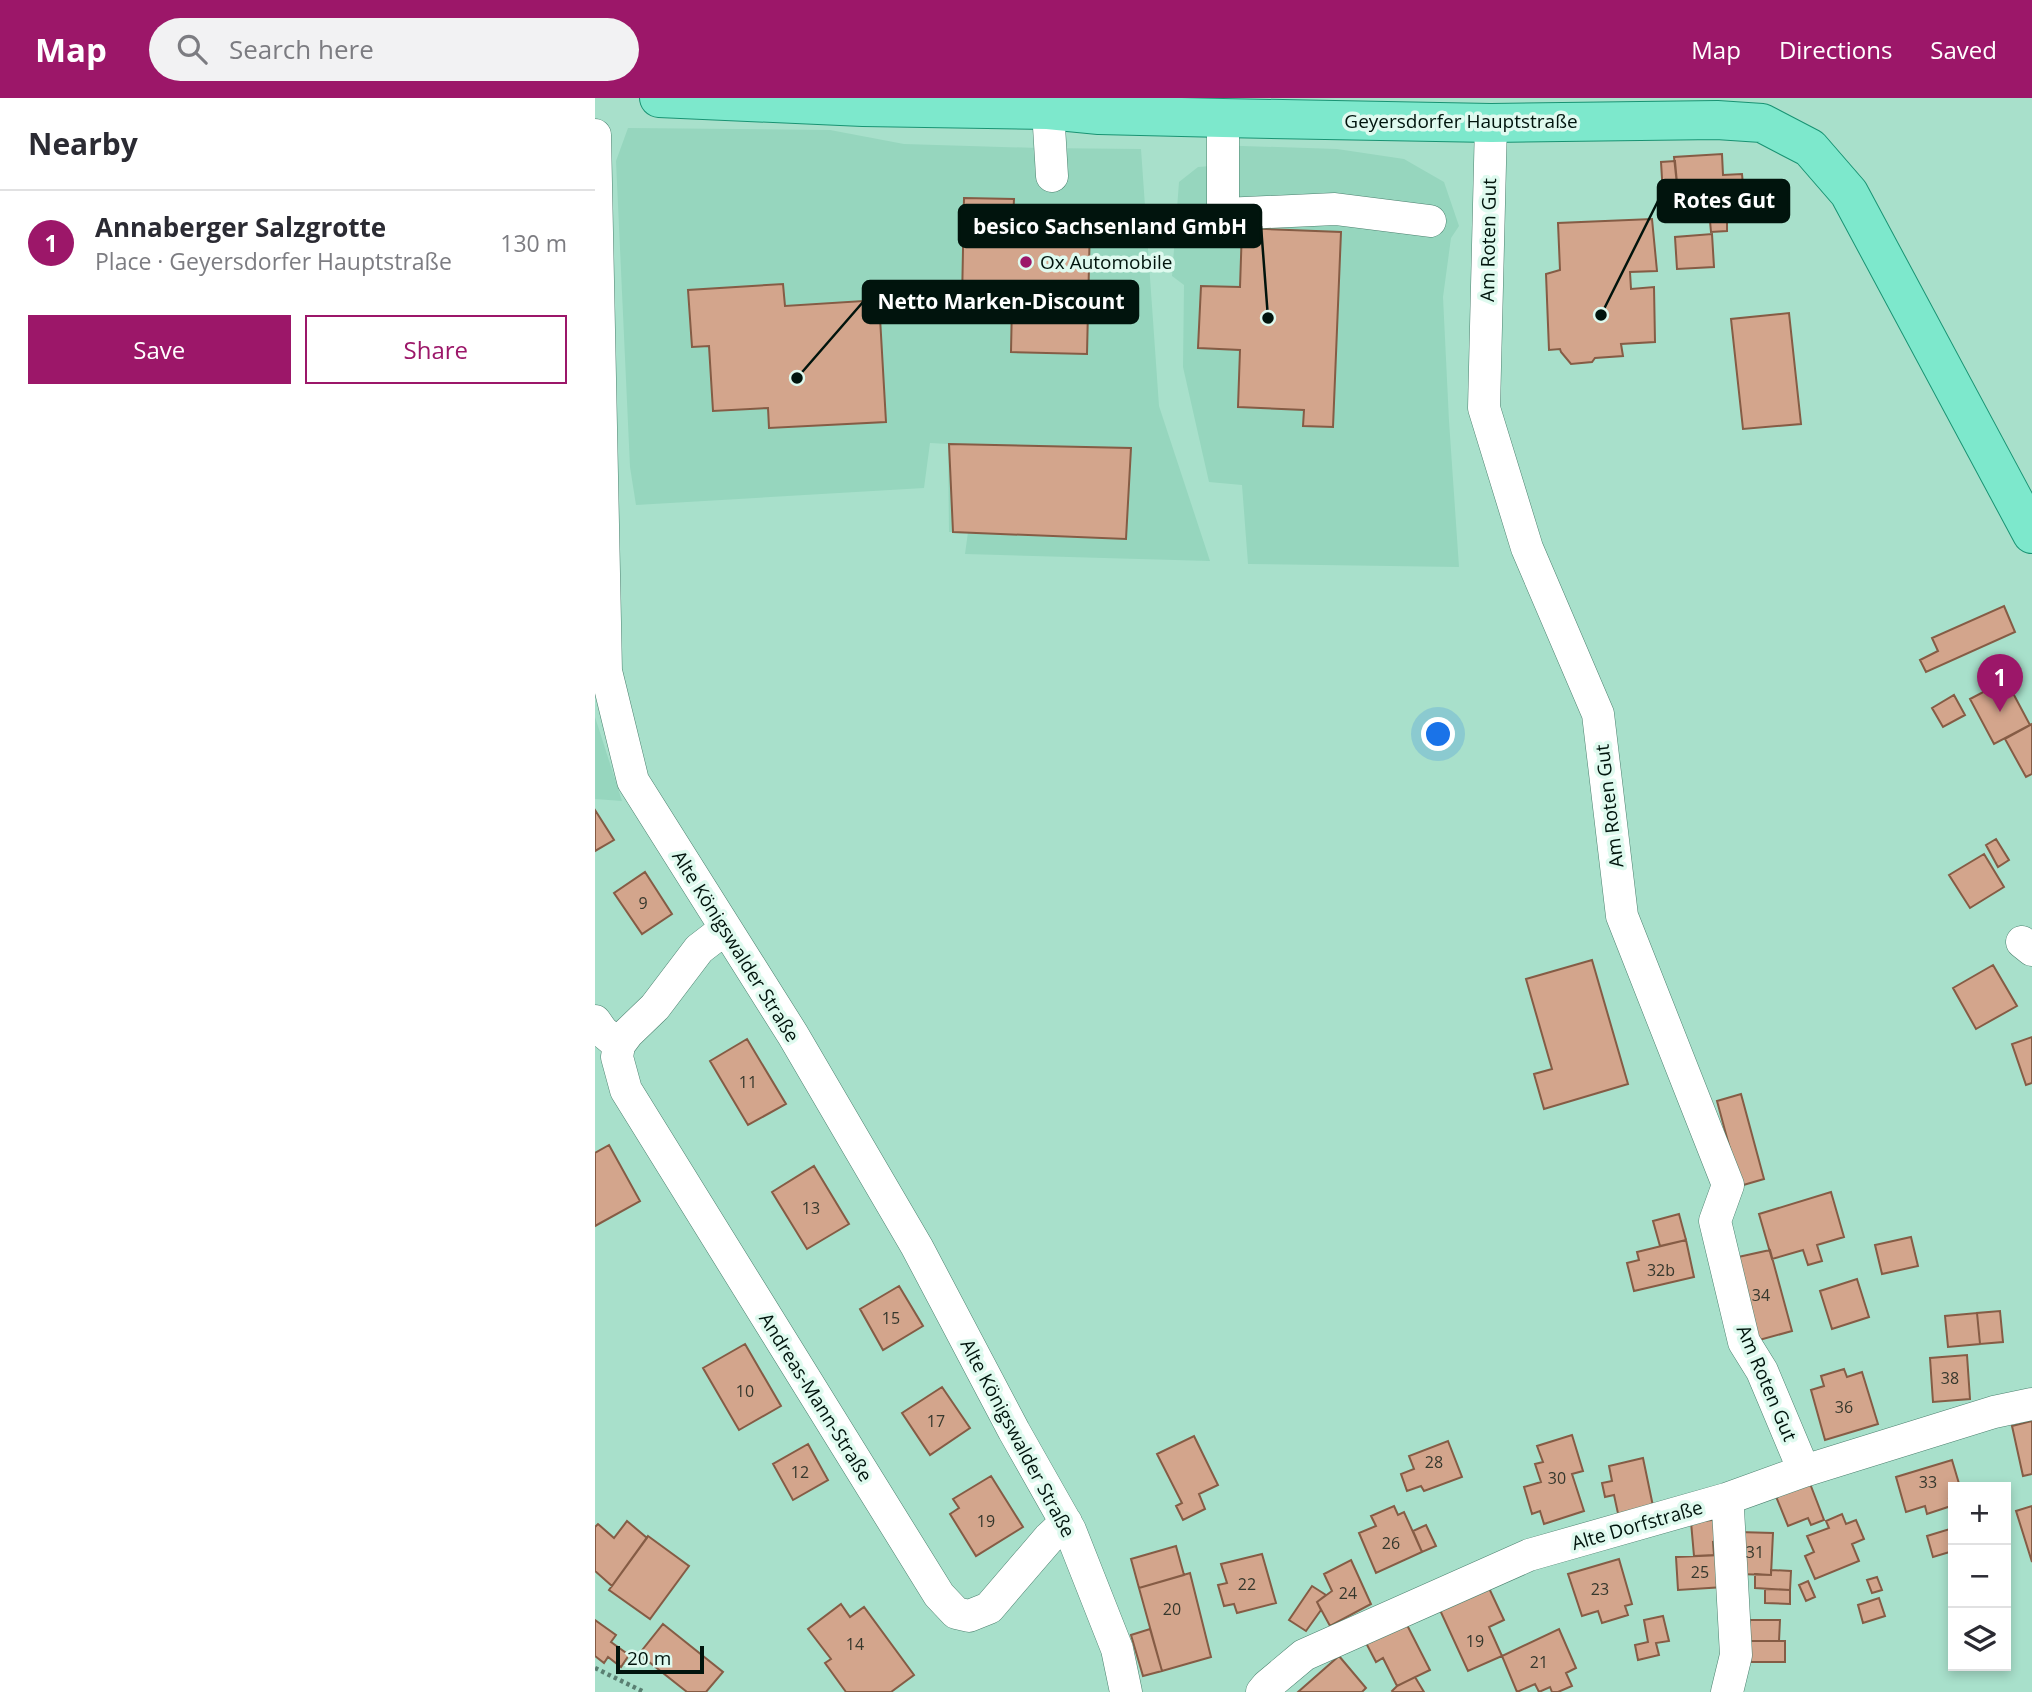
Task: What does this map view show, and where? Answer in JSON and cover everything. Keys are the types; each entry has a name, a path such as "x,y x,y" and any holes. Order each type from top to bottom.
{"main road":[{"name":"Geyersdorfer Hauptstraße","path":"659,98 863,107 1048,110 1099,115 1491,122 1720,109 1762,123 1810,148 1849,193 2032,534"}],"street":[{"path":"1048,110 1052,176"},
{"path":"1223,118 1223,214 1335,209 1430,221"},
{"name":"Am Roten Gut","path":"1491,122 1484,408 1527,548 1598,714 1622,916 1728,1185 1715,1221 1745,1342 1762,1371 1804,1471"},
{"name":"Alte Königswalder Straße","path":"595,135 597,359 606,671 633,781 793,1035 917,1247 1014,1431 1066,1522 1117,1649 1126,1692"},
{"path":"595,1021 602,1031 619,1045 655,1007 699,949 725,929"},
{"name":"Andreas-Mann-Straße","path":"619,1045 617,1057 626,1090 939,1595 956,1613 969,1616 989,1608 1066,1522"},
{"name":"Alte Dorfstraße","path":"1262,1692 1304,1655 1529,1555 1726,1499 1804,1471 1994,1412 2032,1404"},
{"path":"1726,1499 1735,1655 1727,1692"}],"path":[{"path":"595,1668 644,1692"}],"shaded area":[{"path":"628,128 830,130 904,144 1141,149 1159,406 1210,561 965,554 968,532 949,532 948,444 930,443 924,488 636,505 630,467 616,161"},
{"path":"1212,145 1337,149 1404,159 1444,182 1459,226 1451,238 1443,297 1459,567 1248,564 1242,485 1209,482 1183,367 1184,285 1172,276 1179,182 1198,167 1211,166"},
{"path":"595,717 622,801 595,799"}],"building":[{"path":"1722,154 1723,175 1742,174 1746,218 1681,222 1674,157"},
{"path":"1675,161 1678,194 1663,195 1661,162"},
{"name":"Ox Automobile","path":"964,198 1014,199 1013,221 1090,222 1087,354 1011,352 1012,303 962,302"},
{"path":"1652,219 1657,271 1630,272 1631,289 1654,287 1655,342 1621,344 1623,356 1595,358 1592,362 1571,364 1560,349 1549,350 1546,274 1560,270 1558,223"},
{"path":"1727,220 1727,231 1711,232 1710,221"},
{"path":"1242,228 1341,232 1333,427 1303,426 1304,410 1238,407 1240,350 1198,348 1201,286 1240,287"},
{"path":"1712,234 1714,267 1677,269 1675,237"},
{"path":"783,284 785,306 879,300 886,422 769,428 768,408 713,411 709,346 692,347 688,290"},
{"path":"1789,313 1801,424 1743,429 1731,319"},
{"path":"949,444 1131,448 1126,539 953,532"},
{"path":"2004,606 2015,632 1926,672 1920,660 1938,651 1932,638"},
{"path":"2006,680 2030,725 1994,744 1970,699"},
{"path":"1954,695 1965,715 1943,727 1932,708"},
{"path":"2032,724 2032,774 2026,777 2005,739"},
{"path":"595,810 614,840 595,851"},
{"path":"1996,839 2009,860 1998,867 1986,845"},
{"path":"1984,854 2004,887 1970,908 1949,875"},
{"path":"645,872 672,914 642,934 614,893"},
{"path":"1592,960 1628,1084 1544,1109 1534,1074 1552,1069 1526,979"},
{"path":"1993,965 2017,1006 1976,1029 1953,988"},
{"path":"2032,1037 2032,1083 2026,1085 2012,1044"},
{"path":"747,1039 786,1104 748,1125 710,1061"},
{"path":"1741,1094 1764,1179 1740,1186 1717,1101"},
{"path":"609,1145 640,1201 595,1226 595,1153"},
{"path":"814,1166 849,1224 807,1249 772,1192"},
{"path":"1831,1192 1844,1237 1817,1245 1822,1261 1808,1265 1803,1250 1772,1259 1759,1214"},
{"path":"1679,1214 1686,1240 1660,1246 1653,1221"},
{"path":"1911,1237 1918,1266 1882,1274 1875,1245"},
{"path":"1686,1240 1694,1277 1634,1291 1627,1263 1639,1260 1637,1252"},
{"path":"1770,1250 1792,1331 1752,1342 1729,1259"},
{"path":"1857,1279 1869,1317 1832,1329 1820,1291"},
{"path":"899,1286 923,1326 883,1350 860,1309"},
{"path":"2000,1311 2003,1342 1980,1344 1977,1313"},
{"path":"1977,1313 1980,1344 1948,1347 1945,1316"},
{"path":"745,1344 781,1406 739,1430 703,1368"},
{"path":"1967,1355 1970,1399 1933,1402 1930,1358"},
{"path":"1844,1369 1847,1377 1862,1372 1878,1424 1825,1440 1811,1390 1824,1386 1821,1376"},
{"path":"942,1387 970,1428 930,1455 902,1413"},
{"path":"2032,1421 2032,1474 2023,1476 2012,1426"},
{"path":"1572,1435 1583,1471 1572,1474 1584,1511 1544,1524 1540,1511 1532,1514 1524,1487 1541,1482 1535,1464 1543,1462 1537,1446"},
{"path":"1194,1436 1218,1485 1199,1494 1205,1509 1183,1520 1176,1506 1182,1503 1157,1454"},
{"path":"1448,1441 1462,1477 1424,1491 1421,1486 1407,1491 1401,1474 1414,1469 1409,1456"},
{"path":"808,1444 828,1480 793,1500 773,1464"},
{"path":"1643,1458 1654,1511 1619,1518 1614,1495 1605,1497 1602,1483 1612,1481 1609,1466"},
{"path":"1952,1460 1959,1482 1948,1482 1948,1507 1927,1514 1925,1506 1906,1512 1896,1477"},
{"path":"991,1476 1023,1527 976,1556 950,1514 959,1508 953,1499"},
{"path":"1809,1481 1824,1520 1811,1525 1808,1518 1788,1526 1775,1494"},
{"path":"1394,1506 1398,1515 1404,1512 1422,1552 1376,1573 1359,1533 1376,1526 1371,1516"},
{"path":"2032,1506 2032,1562 2016,1511"},
{"path":"1842,1514 1846,1524 1856,1520 1864,1539 1852,1544 1859,1561 1815,1579 1805,1556 1814,1552 1807,1536 1829,1528 1826,1521"},
{"path":"1723,1519 1725,1541 1713,1542 1714,1555 1694,1556 1691,1522"},
{"path":"627,1521 647,1538 612,1586 595,1571 595,1527 598,1524 614,1538"},
{"path":"1426,1525 1436,1546 1422,1552 1413,1531"},
{"path":"1948,1530 1948,1552 1933,1557 1927,1536"},
{"path":"1738,1532 1773,1533 1771,1575 1737,1574"},
{"path":"648,1536 689,1566 650,1619 609,1590"},
{"path":"1176,1546 1184,1575 1139,1588 1131,1559"},
{"path":"1262,1554 1276,1603 1237,1613 1234,1604 1224,1606 1218,1585 1227,1583 1221,1564"},
{"path":"1722,1555 1724,1587 1678,1590 1676,1557"},
{"path":"1619,1559 1632,1604 1625,1606 1628,1615 1602,1623 1598,1611 1582,1616 1568,1574"},
{"path":"1351,1560 1371,1604 1330,1626 1317,1602 1332,1591 1324,1574"},
{"path":"1771,1570 1791,1571 1790,1590 1755,1588 1755,1574 1771,1575"},
{"path":"1190,1573 1211,1657 1162,1671 1139,1588"},
{"path":"1877,1577 1882,1590 1872,1593 1867,1580"},
{"path":"1808,1581 1815,1597 1806,1601 1799,1585"},
{"path":"1312,1586 1326,1595 1317,1602 1321,1610 1306,1631 1289,1620"},
{"path":"1488,1586 1504,1620 1489,1627 1502,1656 1468,1671 1439,1608"},
{"path":"1765,1589 1790,1590 1790,1604 1765,1603"},
{"path":"1879,1598 1885,1616 1863,1623 1858,1605"},
{"path":"841,1604 850,1617 864,1607 914,1675 891,1692 846,1692 825,1663 831,1659 808,1629"},
{"path":"1663,1616 1669,1641 1656,1643 1659,1655 1638,1660 1635,1645 1648,1642 1644,1620"},
{"path":"595,1620 616,1635 611,1642 629,1655 621,1667 608,1657 604,1663 595,1656"},
{"path":"1750,1620 1780,1620 1779,1641 1750,1641"},
{"path":"1406,1623 1430,1670 1397,1686 1383,1658 1376,1662 1366,1643"},
{"path":"663,1624 723,1672 706,1692 687,1692 639,1654"},
{"path":"1150,1629 1162,1671 1143,1676 1131,1635"},
{"path":"1559,1629 1576,1668 1566,1673 1572,1686 1558,1692 1552,1692 1550,1687 1539,1692 1535,1684 1517,1692 1502,1656"},
{"path":"1750,1641 1785,1641 1785,1662 1750,1662"},
{"path":"1339,1656 1366,1688 1362,1692 1298,1692"},
{"path":"1415,1677 1424,1692 1392,1691 1397,1686"}],"place":[{"name":"Ox Automobile","path":"1026,262"},
{"name":"Rotes Gut","path":"1601,315"},
{"name":"besico Sachsenland GmbH","path":"1268,318"},
{"name":"Netto Marken-Discount","path":"797,378"},
{"name":"Annaberger Salzgrotte","path":"2000,712"}]}
